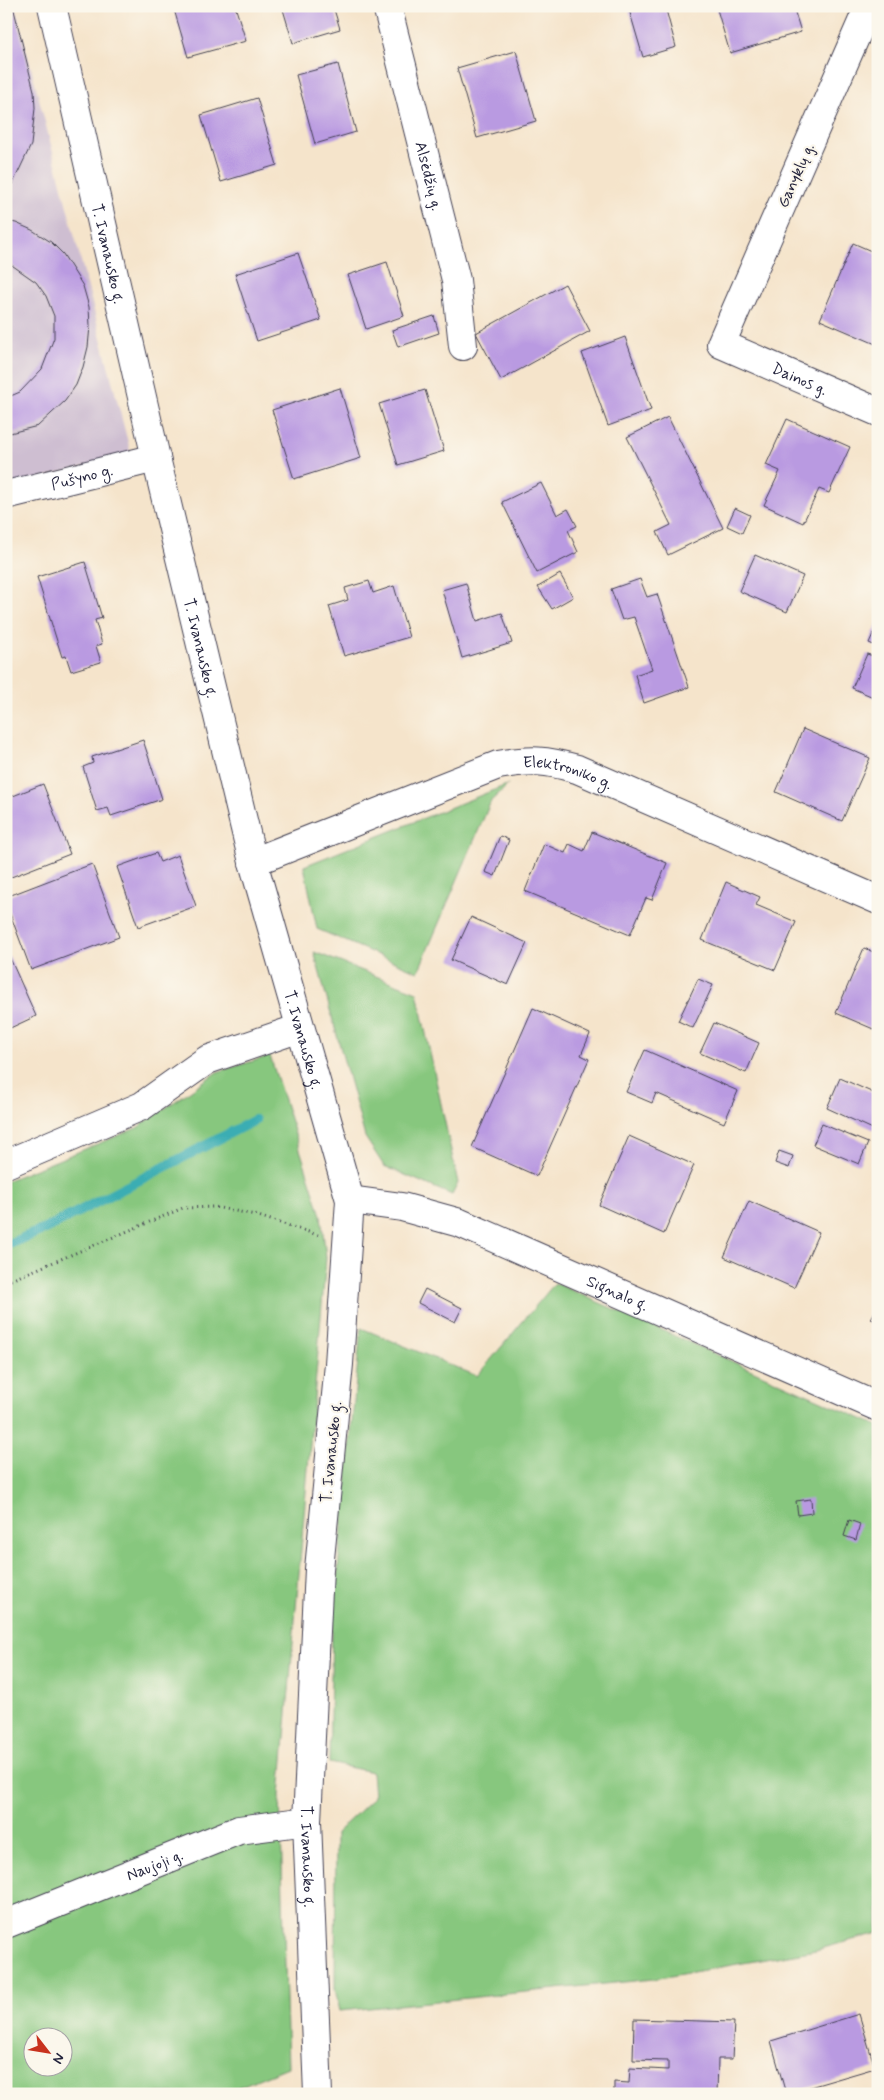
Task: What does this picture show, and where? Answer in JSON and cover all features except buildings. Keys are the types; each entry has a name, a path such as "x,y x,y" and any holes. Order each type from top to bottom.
{"street":[{"name":"T. Ivanausko g.","path":"52,6 156,458 253,862 350,1200 339,1364 319,1569 307,1821 318,2094"},
{"name":"Alsėdžių g.","path":"387,6 456,280 463,346"},
{"name":"Ganyklų g.","path":"721,344 869,6"},
{"name":"Dainos g.","path":"721,344 878,412"},
{"name":"Pušyno g.","path":"6,495 156,458"},
{"name":"Elektroniko g.","path":"253,862 498,765 524,760 549,761 577,769 878,900"},
{"path":"6,1164 142,1106 207,1060 300,1028"},
{"name":"Signalo g.","path":"350,1200 402,1207 460,1223 878,1407"},
{"name":"Naujoji g.","path":"6,1924 239,1830 307,1821"}],"path":[{"path":"6,1282 183,1208 215,1207 348,1242"}],"shaded area":[{"path":"6,6 15,6 131,454 6,487"}],"green space":[{"path":"509,784 491,801 418,972 317,929 304,866"},
{"path":"314,952 417,992 458,1183 452,1195 384,1166 365,1137"},
{"path":"270,1056 321,1215 326,1258 280,1795 288,2067 221,2094 6,2094 6,1181 137,1128 217,1072"},
{"path":"555,1283 878,1426 878,1933 816,1950 654,1979 340,2011 335,1989 336,1833 374,1797 372,1772 329,1763 332,1633 361,1328 477,1376"}],"waterway":[{"path":"6,1245 45,1229 255,1120"}]}
